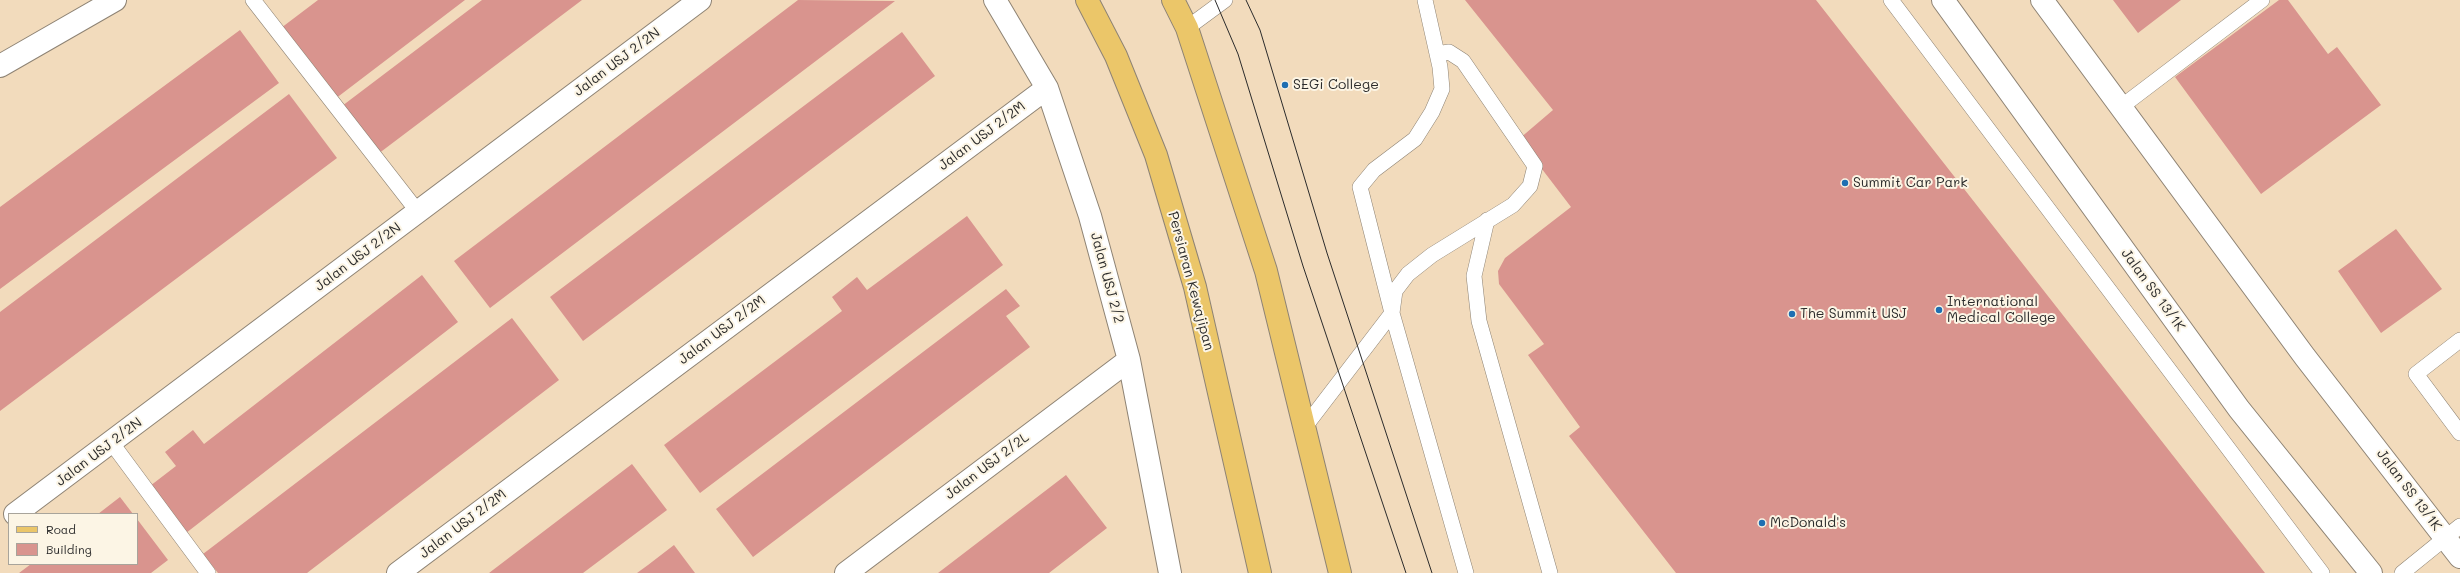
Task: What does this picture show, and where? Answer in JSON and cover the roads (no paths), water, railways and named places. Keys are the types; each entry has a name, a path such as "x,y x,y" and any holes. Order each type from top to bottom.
{"main road":[{"name":"Persiaran Kewajipan","path":"1087,0 1116,56 1158,162 1195,287 1260,573"},
{"path":"1173,0 1187,28 1266,271 1340,573"}],"street":[{"path":"0,66 115,0"},
{"name":"Jalan USJ 2/2N","path":"17,513 700,0"},
{"name":"Jalan USJ 2/2","path":"995,0 1046,88 1090,216 1129,360 1170,573"},
{"name":"Jalan SS 13/1K","path":"1943,0 2239,409 2371,573"},
{"name":"Jalan SS 13/1K","path":"2042,0 2306,357 2452,532 2460,557"},
{"name":"Jalan USJ 2/2M","path":"398,573 1046,88"},
{"name":"Jalan USJ 2/2L","path":"846,573 1129,360"},
{"path":"0,526 8,520"}],"lane":[{"path":"253,0 418,212"},
{"path":"1187,28 1225,0"},
{"path":"1425,0 1437,54 1442,89 1432,112 1415,139 1374,170 1360,187 1392,313 1466,573"},
{"path":"1891,0 2322,573"},
{"path":"2121,107 2262,0"},
{"path":"1304,428 1392,313 1395,291 1408,274 1432,255 1513,205 1530,186 1535,166 1463,61 1449,52 1437,54"},
{"path":"1488,220 1474,276 1479,321 1550,573"},
{"path":"2460,340 2416,374 2460,433"},
{"path":"112,442 208,573"},
{"path":"2402,573 2452,532"}],"tram line":[{"path":"1215,0 1238,54 1303,266 1406,573"},
{"path":"1246,0 1260,30 1327,253 1432,573"}],"place":[{"name":"SEGi College","path":"1285,85"},
{"name":"Summit Car Park","path":"1845,183"},
{"name":"International Medical College","path":"1939,310"},
{"name":"The Summit USJ","path":"1792,314"},
{"name":"McDonald's","path":"1762,523"}]}
